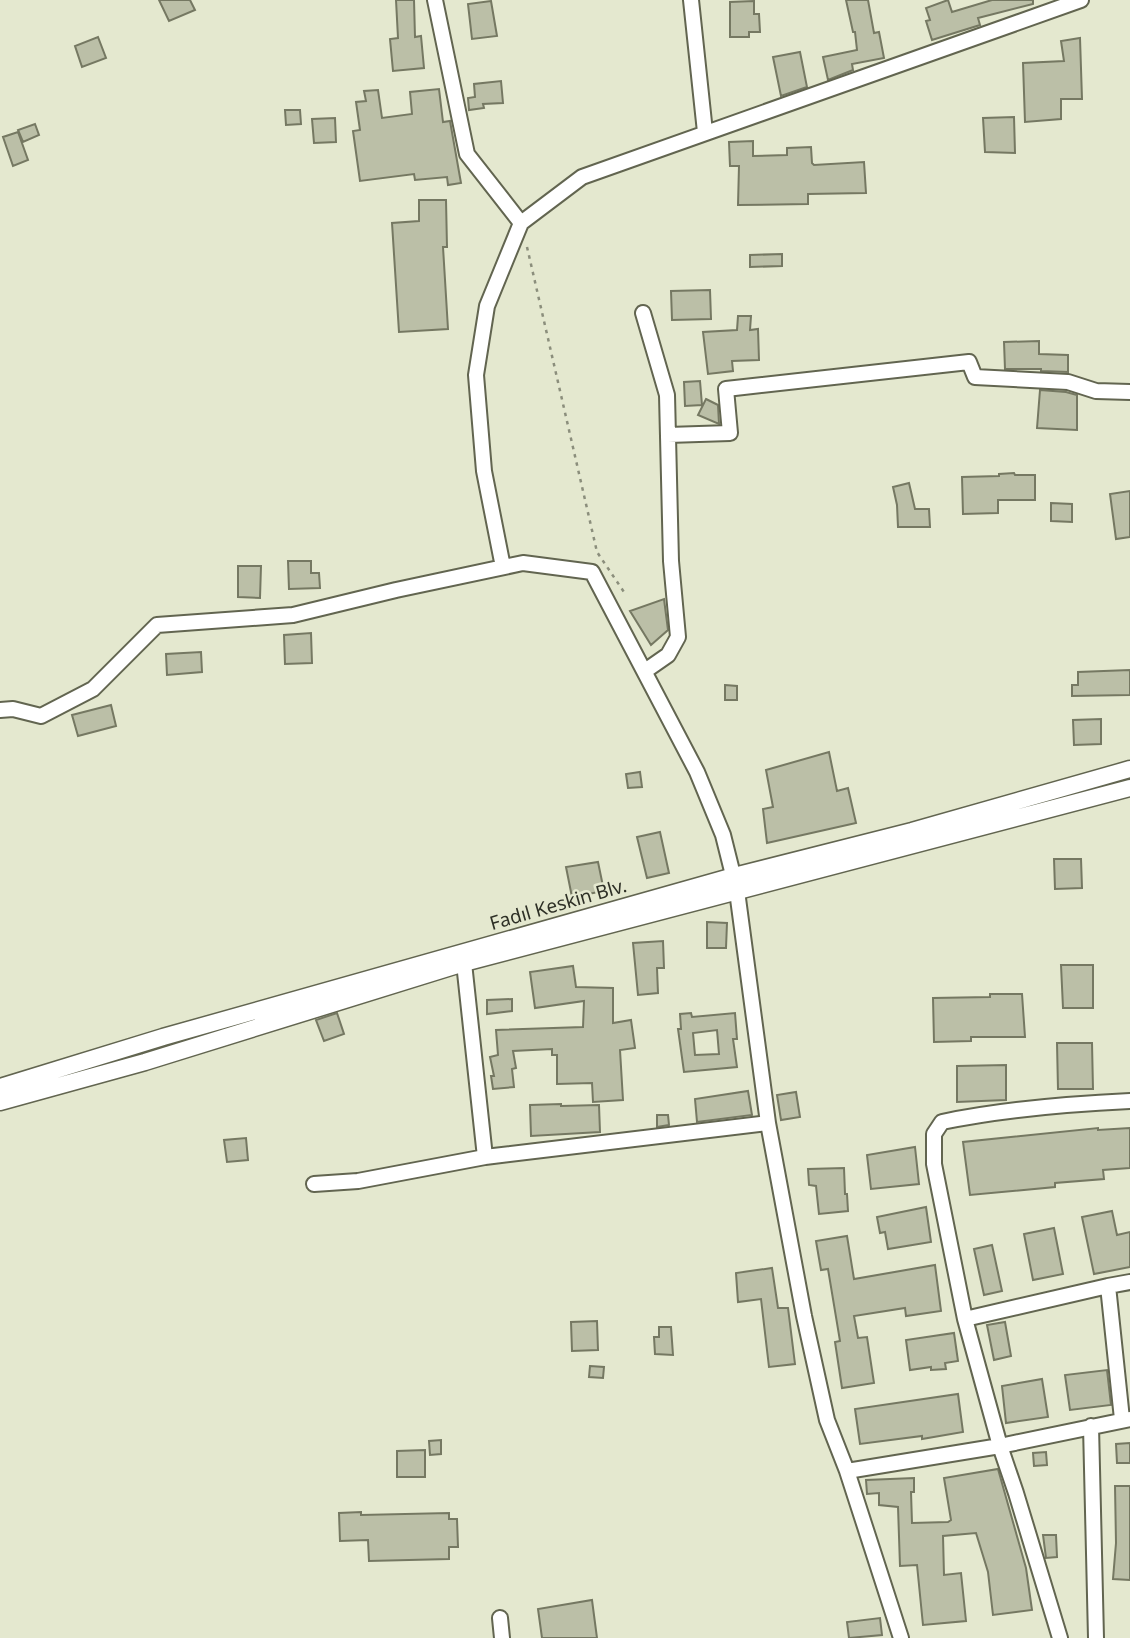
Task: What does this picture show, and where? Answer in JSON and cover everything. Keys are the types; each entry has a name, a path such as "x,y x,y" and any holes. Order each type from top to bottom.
{"street":[{"path":"435,0 467,154 521,223"},
{"path":"691,0 705,132"},
{"path":"503,567 484,471 476,375 487,306 521,223 582,177 1081,0"},
{"path":"643,313 667,395 671,561 678,637 668,655 645,671"},
{"path":"668,435 730,433 726,389 969,362 975,377 1069,382 1096,391 1130,392"},
{"path":"0,710 13,709 41,716 93,689 157,625 293,615 523,563 592,572 697,772 723,835 736,883 768,1123 803,1316 827,1420 847,1471 901,1638"},
{"name":"Fadıl Keskin Blv.","path":"0,1102 145,1062 736,883 1130,769"},
{"name":"Fadıl Keskin Blv.","path":"0,1087 177,1033 736,883 1130,788"},
{"path":"464,964 485,1157"},
{"path":"1059,1638 1000,1446 965,1319 933,1164 934,1134 942,1122 1042,1106 1130,1101"},
{"path":"314,1184 358,1181 485,1157 768,1123"},
{"path":"965,1319 1130,1282"},
{"path":"847,1471 1000,1446 1126,1419 1108,1286"},
{"path":"1091,1426 1096,1638"},
{"path":"500,1618 502,1638"}],"path":[{"path":"521,223 597,552 626,595"}],"building":[{"path":"159,0 190,0 195,10 169,21"},
{"path":"396,0 414,0 415,37 421,36 424,68 393,71 390,39 398,38"},
{"path":"846,0 868,0 874,33 879,32 884,58 852,64 853,70 828,80 823,57 857,50"},
{"path":"948,0 952,12 992,0 1033,0 1033,4 978,18 980,25 932,40 926,21 930,20 926,8"},
{"path":"491,1 497,36 472,39 468,4"},
{"path":"754,1 754,14 759,14 760,32 749,32 749,37 730,37 730,2"},
{"path":"98,37 106,58 82,67 75,46"},
{"path":"1080,38 1082,99 1061,99 1061,119 1025,122 1023,63 1064,61 1061,41"},
{"path":"800,52 807,87 781,96 773,57"},
{"path":"501,81 503,103 483,104 484,108 469,110 468,98 475,97 474,84"},
{"path":"439,89 443,122 450,121 461,183 448,185 447,177 415,180 414,174 360,181 353,131 360,130 356,102 366,101 364,91 378,90 382,118 412,114 410,92"},
{"path":"285,110 300,110 301,124 286,125"},
{"path":"1014,117 1015,153 985,152 983,118"},
{"path":"335,118 336,142 314,143 312,119"},
{"path":"35,124 39,135 23,142 18,130"},
{"path":"18,132 28,160 13,166 3,137"},
{"path":"753,141 753,156 787,155 787,148 811,147 814,165 864,162 866,193 808,194 808,204 738,205 739,166 730,166 729,142"},
{"path":"419,200 446,200 447,247 443,247 448,329 399,332 392,223 419,221"},
{"path":"782,254 782,266 750,267 750,255"},
{"path":"710,290 711,319 672,320 671,291"},
{"path":"738,316 751,316 750,330 758,329 759,360 732,361 733,371 708,374 703,332 737,330"},
{"path":"1039,341 1039,354 1068,355 1068,372 1005,369 1004,342"},
{"path":"700,381 702,405 685,406 684,382"},
{"path":"1040,390 1077,395 1077,430 1037,428"},
{"path":"706,399 718,405 719,424 698,415"},
{"path":"1014,473 1035,475 1035,500 998,500 998,513 963,514 962,477"},
{"path":"909,483 915,509 929,509 930,527 898,527 893,487"},
{"path":"1130,491 1130,537 1116,539 1110,494"},
{"path":"1051,503 1072,504 1072,522 1051,521"},
{"path":"288,561 311,561 311,573 319,573 320,588 289,589"},
{"path":"238,566 261,566 260,598 238,597"},
{"path":"664,599 668,630 651,645 630,611"},
{"path":"311,633 312,663 285,664 284,635"},
{"path":"201,652 202,672 167,675 166,654"},
{"path":"1130,670 1130,695 1072,696 1072,685 1078,685 1078,672"},
{"path":"725,685 737,686 737,700 725,700"},
{"path":"111,705 116,726 78,736 72,715"},
{"path":"1101,719 1101,744 1074,745 1073,720"},
{"path":"829,752 837,791 848,788 856,823 767,843 763,809 773,807 766,770"},
{"path":"640,772 642,787 628,788 626,774"},
{"path":"660,832 669,873 647,878 637,837"},
{"path":"1054,859 1081,859 1082,888 1055,889"},
{"path":"598,862 604,891 572,897 566,867"},
{"path":"707,922 727,923 726,948 707,948"},
{"path":"663,941 664,968 657,968 658,993 638,995 633,943"},
{"path":"1061,965 1093,965 1093,1008 1063,1008"},
{"path":"573,966 576,987 613,988 613,1023 631,1020 635,1048 620,1050 623,1100 593,1102 592,1083 557,1084 557,1055 552,1055 552,1049 513,1051 516,1068 512,1069 514,1087 493,1089 491,1076 494,1076 490,1057 498,1055 496,1030 583,1027 584,1001 535,1008 530,972"},
{"path":"990,994 1022,994 1025,1037 971,1037 971,1041 934,1042 933,998 990,997"},
{"path":"512,999 512,1011 487,1014 487,1000"},
{"path":"337,1013 344,1034 324,1041 316,1020"},
{"path":"691,1013 692,1017 735,1013 737,1039 733,1039 737,1067 684,1072 678,1029 681,1029 680,1014","holes":["717,1030 719,1054 695,1055 693,1033"]},
{"path":"1057,1043 1092,1043 1093,1089 1058,1089"},
{"path":"1006,1065 1006,1100 957,1102 957,1066"},
{"path":"748,1091 752,1115 697,1122 695,1099"},
{"path":"796,1092 800,1117 781,1120 777,1095"},
{"path":"530,1105 599,1105 600,1132 531,1136"},
{"path":"657,1115 668,1115 669,1125 657,1127"},
{"path":"1098,1128 1130,1128 1130,1168 1103,1170 1104,1179 1055,1183 1055,1187 970,1195 963,1142"},
{"path":"246,1138 248,1160 227,1162 224,1140"},
{"path":"915,1147 919,1184 871,1189 867,1155"},
{"path":"844,1168 848,1211 819,1214 816,1186 809,1185 808,1169"},
{"path":"926,1207 931,1242 888,1249 885,1232 880,1233 877,1217"},
{"path":"1112,1211 1117,1235 1130,1232 1130,1267 1094,1274 1082,1217"},
{"path":"1054,1228 1063,1274 1033,1280 1024,1234"},
{"path":"847,1236 854,1279 935,1265 941,1311 906,1316 905,1308 854,1316 858,1338 867,1337 874,1383 842,1388 835,1342 840,1341 828,1269 821,1270 816,1241"},
{"path":"992,1245 1002,1291 984,1295 974,1249"},
{"path":"772,1268 778,1308 788,1308 795,1364 769,1367 761,1299 738,1302 736,1273"},
{"path":"597,1321 598,1350 572,1351 571,1322"},
{"path":"1005,1322 1011,1356 994,1360 987,1325"},
{"path":"659,1327 671,1327 673,1355 655,1354 654,1337 659,1337"},
{"path":"954,1333 958,1361 945,1363 946,1369 931,1370 931,1367 910,1370 906,1340"},
{"path":"590,1366 604,1367 603,1378 589,1377"},
{"path":"1107,1370 1111,1405 1070,1410 1065,1375"},
{"path":"1042,1379 1048,1417 1006,1423 1002,1386"},
{"path":"958,1394 963,1432 922,1439 922,1436 860,1444 855,1409"},
{"path":"441,1440 441,1454 430,1455 429,1441"},
{"path":"1130,1443 1130,1463 1117,1463 1116,1444"},
{"path":"425,1450 425,1477 397,1477 397,1451"},
{"path":"1046,1452 1047,1465 1034,1466 1033,1453"},
{"path":"998,1469 1026,1568 1032,1610 993,1615 988,1572 976,1533 943,1536 944,1575 961,1573 966,1621 923,1625 917,1565 900,1566 898,1507 879,1505 879,1493 867,1494 866,1480 914,1478 914,1492 911,1492 912,1523 948,1522 951,1520 944,1478"},
{"path":"1115,1486 1130,1486 1130,1580 1113,1579 1116,1543"},
{"path":"361,1512 361,1515 449,1513 449,1519 457,1519 458,1547 449,1547 449,1559 369,1561 368,1540 340,1541 339,1513"},
{"path":"1043,1535 1056,1535 1057,1557 1046,1558"},
{"path":"592,1600 597,1638 542,1638 538,1609"},
{"path":"880,1618 882,1635 849,1638 847,1622"}]}
